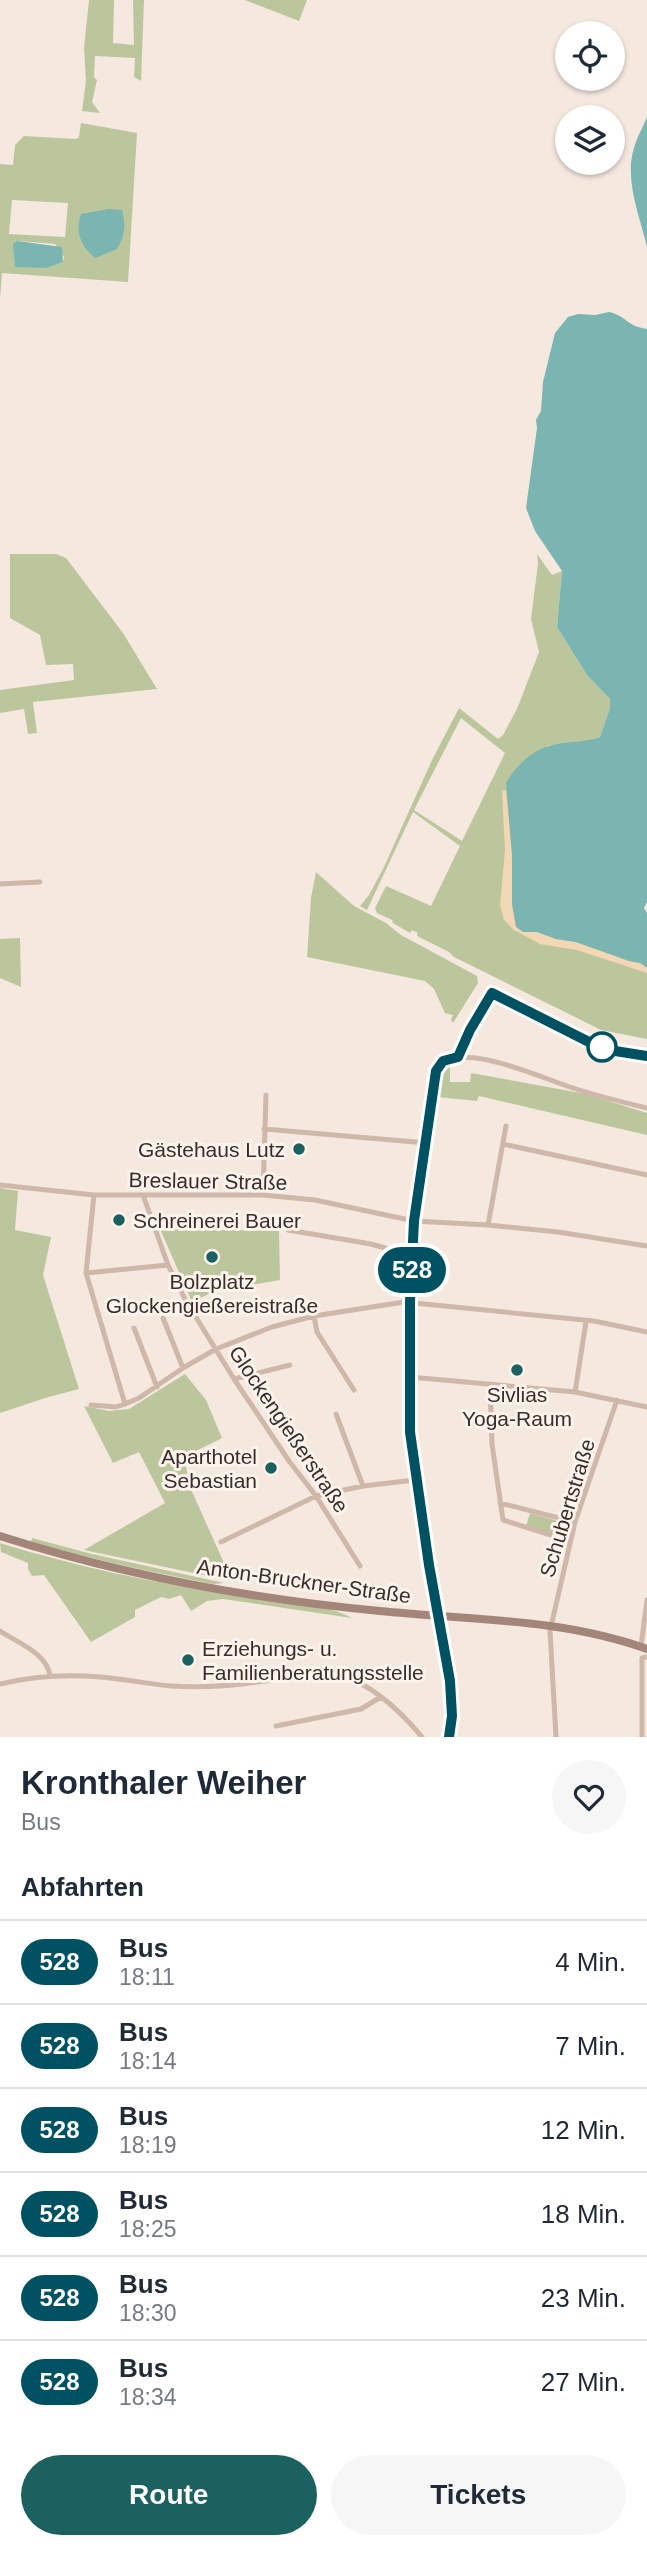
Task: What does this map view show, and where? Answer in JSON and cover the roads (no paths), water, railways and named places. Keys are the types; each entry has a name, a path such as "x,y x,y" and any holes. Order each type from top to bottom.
{"main road":[{"name":"Anton-Bruckner-Straße","path":"0,1536 117,1569 192,1584 298,1602 551,1625 644,1647"}],"street":[{"path":"0,884 40,883"},
{"path":"447,1737 452,1716 450,1681 415,1480 410,1432 410,1302 414,1221 436,1071 443,1061 458,1057 493,1062 525,1070 572,1088 647,1108"},
{"path":"263,1195 266,1095"},
{"path":"488,1225 506,1126"},
{"path":"264,1129 427,1143"},
{"path":"503,1144 647,1175"},
{"name":"Breslauer Straße","path":"0,1185 94,1195 263,1195 315,1200 414,1221 488,1225 595,1237 647,1246"},
{"path":"94,1195 86,1273 125,1404"},
{"name":"Glockengießerstraße","path":"143,1195 168,1265 186,1301 234,1379 316,1496 359,1566"},
{"path":"288,1230 371,1244 413,1256"},
{"path":"86,1273 168,1265"},
{"path":"91,1405 116,1407 125,1404 216,1349 263,1330 314,1316 410,1302 547,1315 647,1332"},
{"path":"314,1316 317,1332 354,1390"},
{"path":"163,1318 184,1368"},
{"path":"575,1392 586,1322"},
{"path":"134,1328 157,1387"},
{"path":"234,1379 290,1365"},
{"path":"410,1377 575,1392 647,1408"},
{"path":"490,1384 492,1444 503,1520 570,1541"},
{"name":"Schubertstraße","path":"556,1737 551,1625 575,1522 617,1400"},
{"path":"336,1414 363,1486"},
{"path":"221,1542 316,1496 363,1486 415,1480"},
{"path":"500,1503 575,1522"},
{"path":"644,1647 647,1600"},
{"path":"0,1631 39,1655 45,1661 50,1676"},
{"path":"642,1737 642,1658 647,1657"},
{"path":"0,1684 50,1676 87,1676 169,1686 203,1686 317,1673 348,1678 381,1697 422,1737"},
{"path":"276,1726 361,1709 381,1697"}],"water":[{"path":"647,117 647,247 634,198 631,160"},
{"path":"109,209 122,210 123,234 117,249 95,258 80,238 81,214"},
{"path":"17,241 62,247 63,262 47,268 15,267 13,244"},
{"path":"609,312 635,326 647,329 647,902 644,908 647,913 647,968 640,963 576,942 537,932 523,932 516,927 512,904 512,854 506,783 524,760 542,748 600,737 610,708 610,699 587,675 557,627 562,571 535,531 526,508 536,420 541,411 543,382 555,333 568,317"}],"place":[{"name":"Gästehaus Lutz","path":"299,1149"},
{"name":"Schreinerei Bauer","path":"119,1220"},
{"name":"Bolzplatz Glockengießereistraße","path":"212,1257"},
{"name":"Sivlias Yoga-Raum","path":"517,1370"},
{"name":"Aparthotel Sebastian","path":"271,1468"},
{"name":"Erziehungs- u. Familienberatungsstelle","path":"188,1660"}]}
